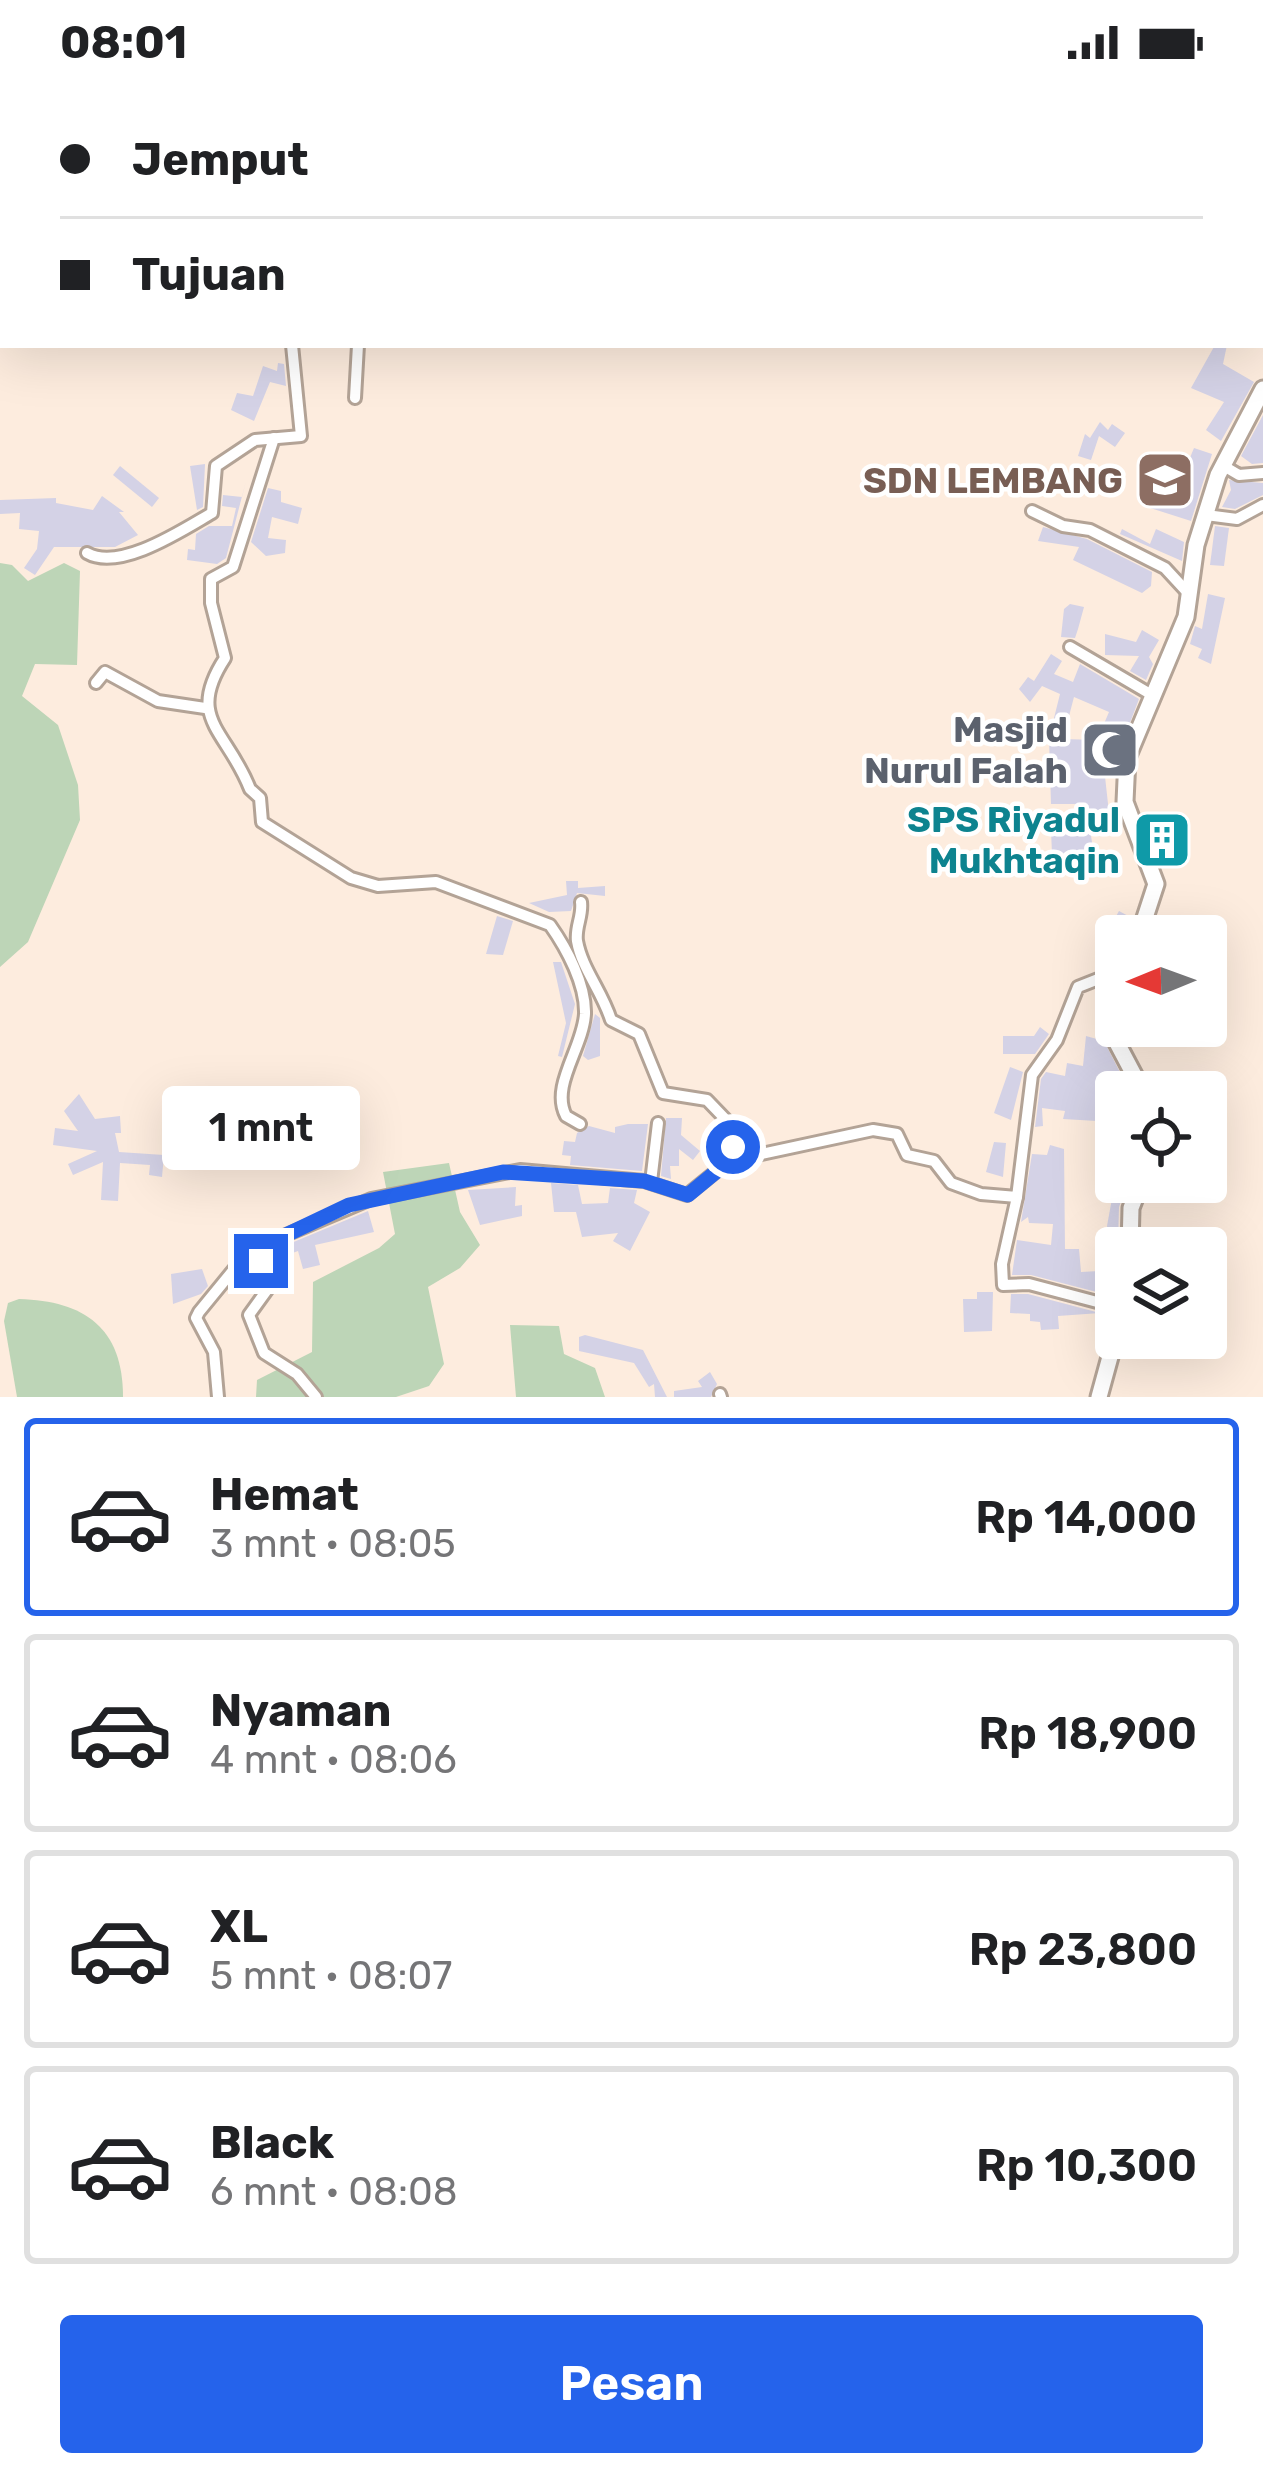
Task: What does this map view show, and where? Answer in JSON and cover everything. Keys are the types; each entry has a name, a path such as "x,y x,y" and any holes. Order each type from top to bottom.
{"street":[{"path":"87,553 104,558 169,543 212,513 216,466 255,440 302,434 292,348"},
{"path":"355,398 358,348"},
{"path":"1146,915 1156,884 1129,817 1126,773 1132,736 1190,597 1196,545 1222,465 1263,388"},
{"path":"274,438 233,567 211,579 210,601 225,658 210,679 205,708 250,789 260,798 262,823 331,868 378,886 436,882 550,925 585,1002 582,1032 560,1097 566,1116 580,1124"},
{"path":"1222,465 1238,475 1263,473"},
{"path":"1206,515 1238,520 1263,506"},
{"path":"1033,511 1063,526 1090,530 1162,566 1190,597"},
{"path":"1070,647 1153,694"},
{"path":"96,683 103,672 161,702 205,708"},
{"path":"581,902 577,940 582,965 596,981 611,1020 639,1034 663,1093 707,1100 731,1125 729,1161"},
{"path":"1095,982 1078,987 1058,1040 1032,1075 1017,1197 1002,1264 1003,1285 1029,1284 1095,1301"},
{"path":"651,1182 658,1124"},
{"path":"218,1397 214,1352 196,1318 235,1268 267,1244 349,1205 503,1172 651,1182 688,1195 729,1161 762,1151 786,1152 836,1135 890,1131 907,1155 934,1161 951,1183 981,1194 1017,1197"},
{"path":"267,1244 260,1265 267,1290 249,1315 254,1337 272,1360 297,1373 316,1397"},
{"path":"1099,1397 1109,1359"}],"green space":[{"path":"0,563 12,565 28,581 64,563 80,571 77,665 35,664 22,696 58,725 78,785 80,820 28,942 0,967"},
{"path":"449,1163 460,1212 480,1245 460,1268 428,1287 444,1364 429,1386 396,1397 256,1397 257,1380 312,1352 313,1282 379,1248 395,1234 383,1172"},
{"path":"19,1299 63,1305 96,1323 116,1353 123,1397 17,1397 4,1321 8,1303"},
{"path":"510,1325 559,1326 564,1354 595,1368 605,1397 516,1397"}],"building":[{"path":"1213,348 1226,348 1223,364 1254,382 1221,441 1206,430 1224,402 1191,388"},
{"path":"278,363 284,364 286,386 270,382 254,421 231,410 237,393 253,396 263,366 277,371"},
{"path":"1263,415 1263,463 1252,464 1241,456"},
{"path":"1100,422 1108,430 1112,424 1125,433 1115,447 1099,436 1091,460 1078,456 1085,434 1090,438"},
{"path":"1194,448 1212,454 1191,521 1144,506 1156,465 1146,461 1149,452 1164,457 1161,466 1184,472"},
{"path":"205,464 203,507 197,510 190,466"},
{"path":"120,466 159,498 152,507 113,475"},
{"path":"1229,480 1263,483 1263,495 1235,509 1222,507 1231,490"},
{"path":"268,488 281,491 281,502 302,508 298,524 272,517 268,538 286,540 285,553 266,556 251,542"},
{"path":"223,495 242,497 226,558 217,564 187,560 188,549 195,550 196,534 209,526 232,526 236,508 222,506"},
{"path":"102,496 124,512 119,512 138,535 115,547 54,547 35,575 24,568 37,549 39,531 19,529 20,513 0,514 0,500 56,498 56,503 93,510"},
{"path":"1215,526 1229,528 1224,566 1210,565"},
{"path":"1043,527 1087,539 1152,572 1151,586 1142,593 1073,560 1079,547 1038,541"},
{"path":"1122,529 1150,544 1156,529 1184,542 1182,561 1120,534"},
{"path":"1208,594 1225,598 1211,664 1198,658 1202,649 1190,644 1195,626 1202,629"},
{"path":"1070,604 1084,607 1075,638 1061,637 1064,609"},
{"path":"1142,630 1159,640 1149,657 1153,664 1146,680 1130,671 1139,656 1105,655 1105,634 1136,642"},
{"path":"1051,654 1062,661 1054,674 1073,682 1080,664 1139,699 1115,762 1103,758 1109,813 1090,817 1087,804 1051,804 1049,738 1060,694 1042,686 1030,702 1019,689 1028,677 1034,681","holes":["1074,697 1109,712 1097,740 1063,739"]},
{"path":"1063,829 1063,835 1090,830 1094,854 1052,854 1051,830"},
{"path":"566,881 578,881 578,888 605,886 605,896 577,893 571,911 549,912 529,903 567,895"},
{"path":"497,916 513,921 503,955 486,954"},
{"path":"553,962 561,962 575,1004 562,1057 558,1056 566,1023"},
{"path":"595,1014 600,1018 600,1056 588,1060 583,1056"},
{"path":"1040,1027 1049,1034 1035,1054 1003,1054 1003,1036 1034,1036"},
{"path":"1086,1036 1095,1038 1095,1047 1107,1047 1119,1071 1095,1071 1095,1121 1063,1119 1065,1111 1042,1108 1043,1126 1035,1127 1046,1072 1065,1076 1067,1063 1083,1066"},
{"path":"1010,1067 1023,1072 1011,1120 994,1113"},
{"path":"79,1094 95,1119 120,1116 121,1133 115,1133 119,1152 164,1155 162,1177 149,1175 150,1165 120,1163 118,1201 101,1200 103,1162 73,1175 68,1164 97,1151 53,1145 55,1128 78,1131 64,1111"},
{"path":"666,1118 682,1118 681,1135 700,1151 693,1160 679,1149 679,1166 670,1166 671,1179 661,1176"},
{"path":"648,1124 642,1171 570,1165 571,1156 562,1155 564,1141 575,1142 577,1133 589,1126 615,1133 615,1127"},
{"path":"223,1128 252,1138 240,1161 213,1151"},
{"path":"994,1142 1006,1143 1003,1177 986,1172"},
{"path":"1050,1145 1064,1149 1065,1249 1079,1249 1081,1272 1095,1271 1095,1292 1031,1275 1012,1275 1017,1240 1051,1245 1053,1224 1029,1223 1028,1217 1021,1222 1032,1154 1047,1155"},
{"path":"551,1183 578,1185 582,1204 608,1203 610,1188 637,1190 634,1203 650,1212 630,1251 613,1241 618,1233 582,1237 576,1212 554,1212"},
{"path":"516,1187 515,1206 522,1205 522,1216 480,1225 468,1190"},
{"path":"1111,1203 1120,1203 1118,1227 1107,1226"},
{"path":"368,1211 374,1232 315,1245 320,1265 303,1269 298,1251 287,1255 284,1246"},
{"path":"202,1269 208,1286 201,1294 173,1304 171,1274"},
{"path":"977,1292 993,1292 992,1331 964,1332 963,1299 977,1299"},
{"path":"1011,1294 1095,1312 1058,1316 1059,1329 1041,1330 1040,1322 1030,1321 1030,1314 1010,1313"},
{"path":"579,1337 643,1350 667,1397 655,1397 654,1384 649,1387 634,1363 579,1351"},
{"path":"710,1372 717,1384 711,1397 674,1397 674,1391 702,1387 698,1381"}],"place":[{"name":"SDN LEMBANG","path":"1165,480"},
{"name":"Masjid Nurul Falah","path":"1110,750"},
{"name":"SPS Riyadul Mukhtaqin","path":"1162,840"}],"route":[{"path":"261,1261 267,1244 349,1205 503,1172 644,1181 688,1195 729,1161 733,1147"}]}
